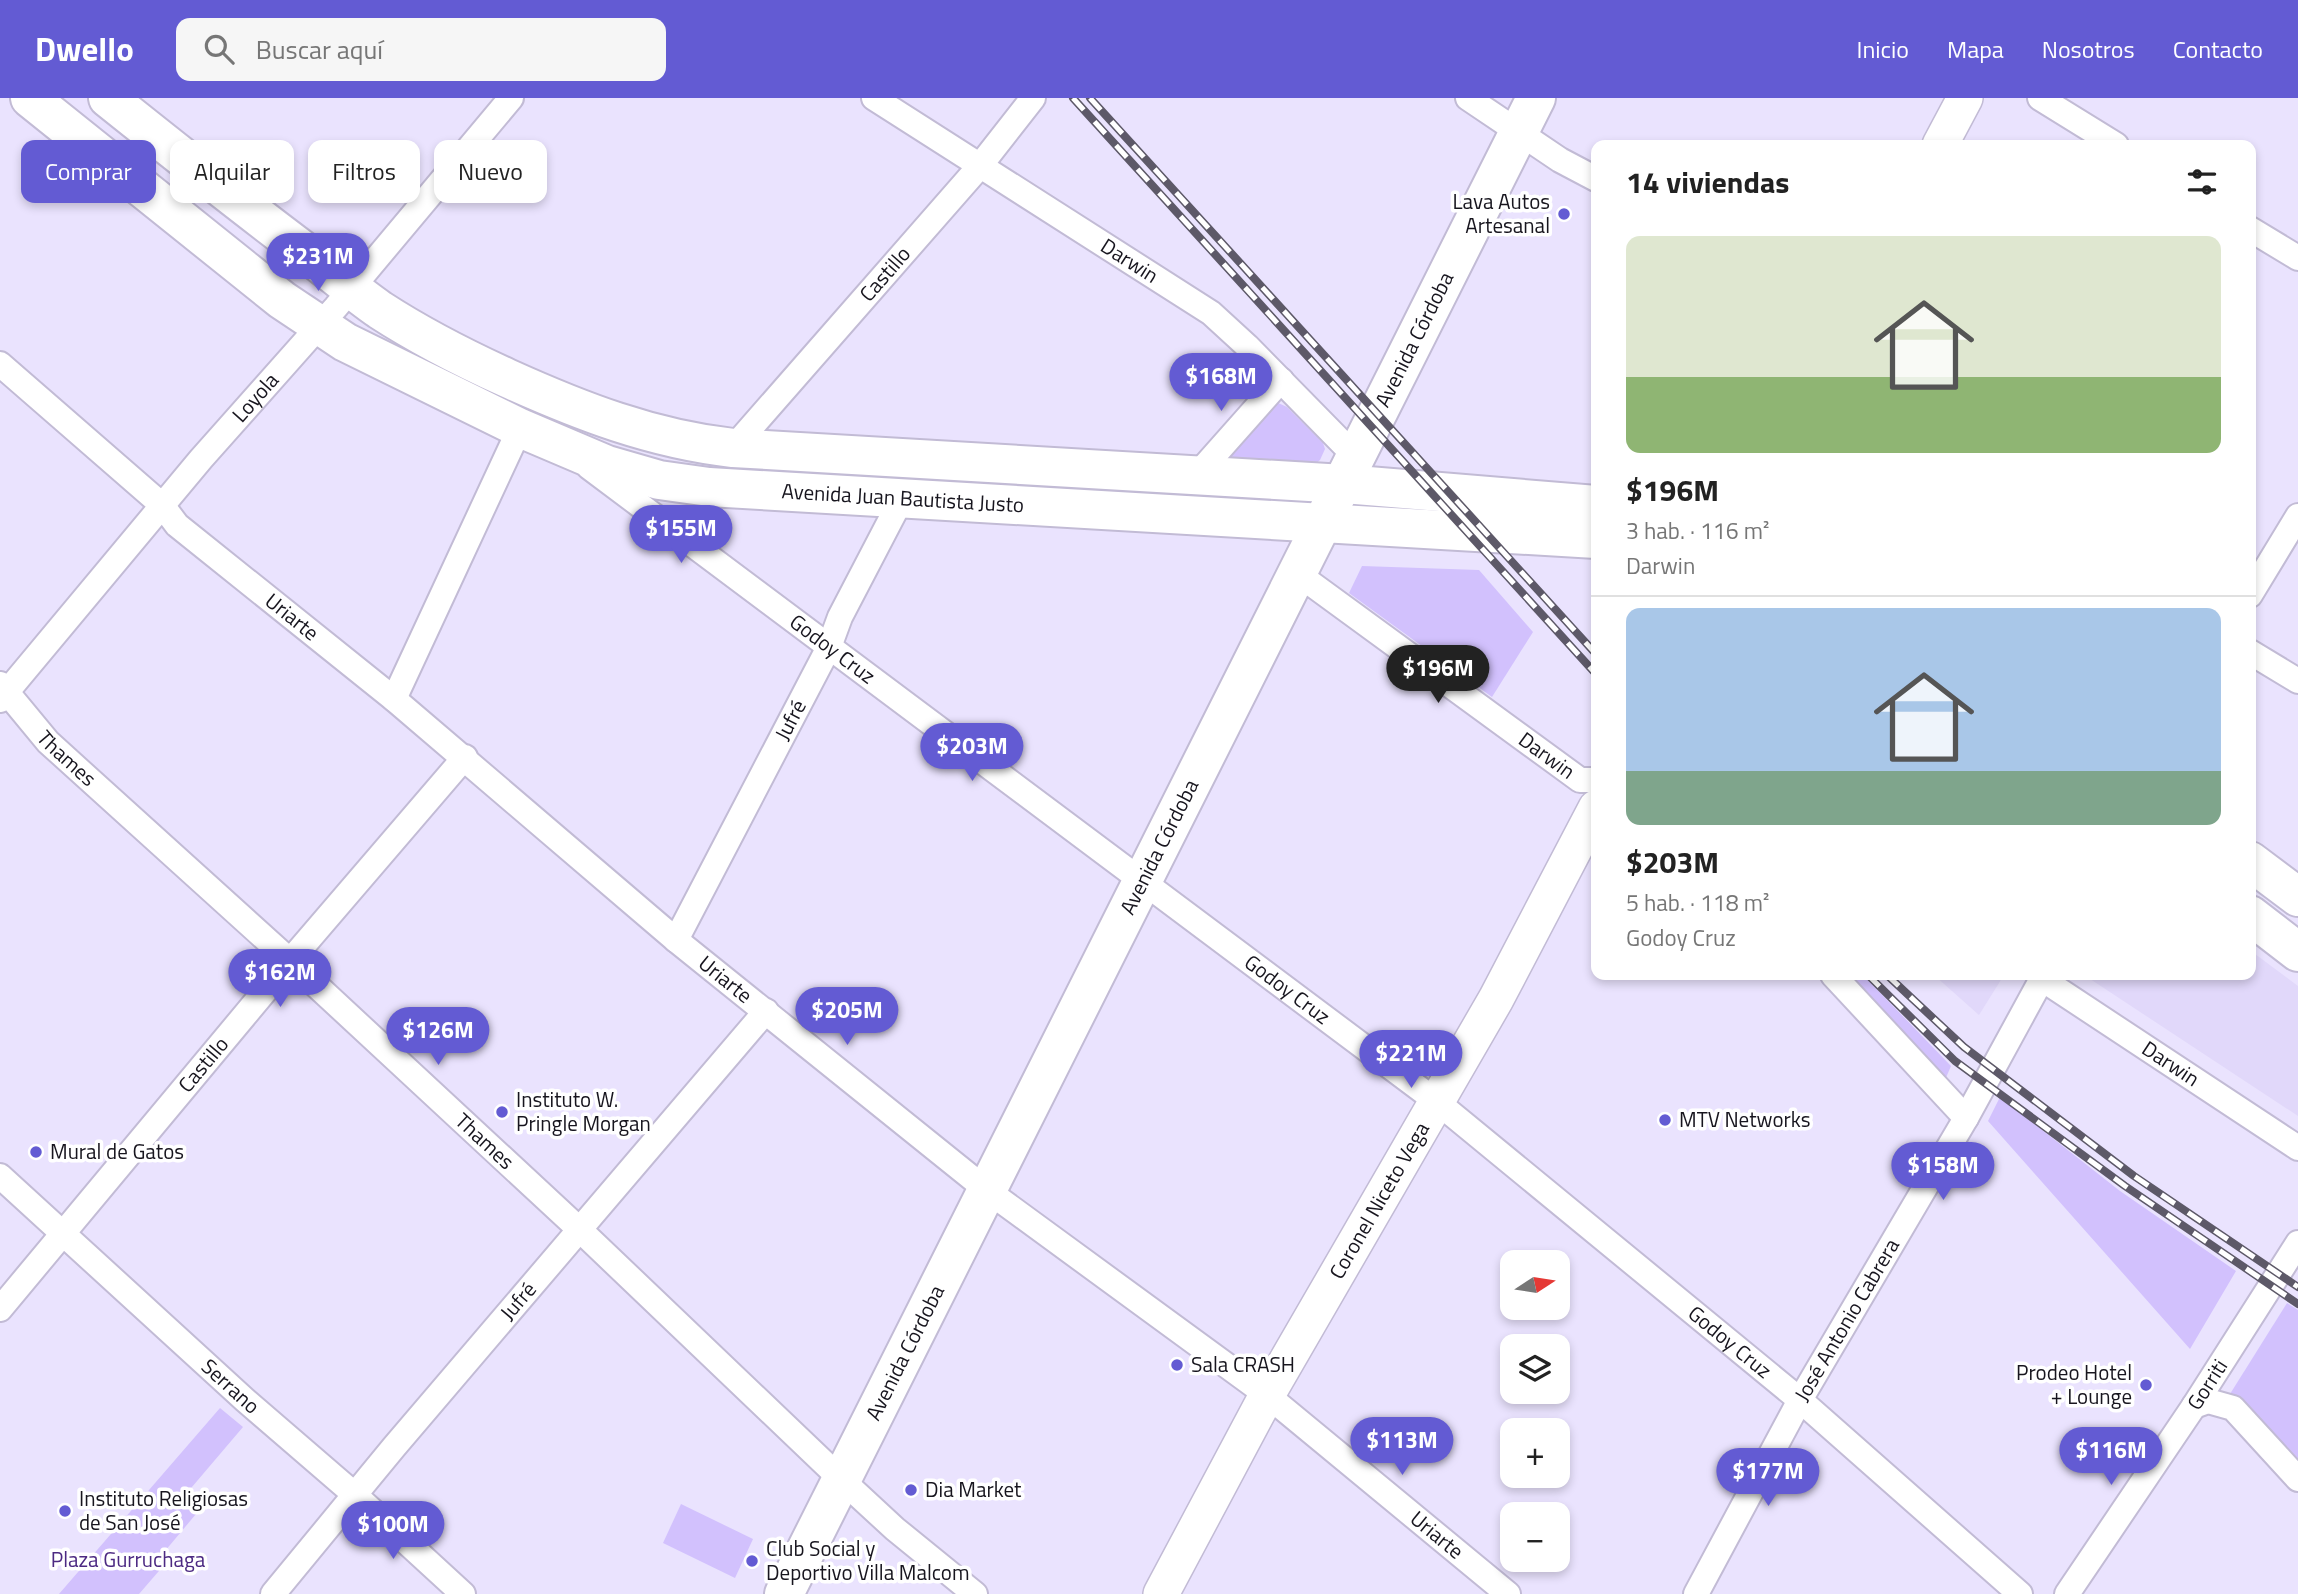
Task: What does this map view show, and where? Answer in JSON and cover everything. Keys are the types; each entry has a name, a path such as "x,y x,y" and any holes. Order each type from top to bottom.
{"main road":[{"name":"Avenida Juan Bautista Justo","path":"30,98 282,300 345,342 560,446 607,465 659,480 709,486 1591,540"},
{"name":"Avenida Juan Bautista Justo","path":"108,98 381,310 466,359 551,398 654,434 691,444 733,448 1195,477 1350,471 1591,504"},
{"name":"Avenida Córdoba","path":"784,1594 1325,523 1536,98"},
{"path":"2256,866 2298,897"},
{"path":"2256,920 2298,952"}],"street":[{"name":"Loyola","path":"2,692 319,326 511,98"},
{"name":"Darwin","path":"874,98 979,167 1182,292 1211,313 1281,380 1350,471"},
{"name":"Castillo","path":"733,448 979,167 1033,98"},
{"path":"1468,98 1560,160 1591,176"},
{"path":"1943,140 1965,98"},
{"path":"2040,98 2108,140"},
{"path":"2256,233 2298,258"},
{"name":"Uriarte","path":"0,364 162,505 177,525 465,757 676,940 988,1191 1268,1395 1508,1594"},
{"path":"1195,477 1281,380"},
{"path":"394,699 520,428"},
{"name":"Godoy Cruz","path":"560,446 1436,1101 1800,1400 2020,1594"},
{"name":"Jufré","path":"676,940 829,647 840,617 902,498"},
{"path":"2256,585 2298,516"},
{"name":"Darwin","path":"1298,574 1580,780 1591,780"},
{"path":"2256,656 2298,681"},
{"name":"Thames","path":"2,692 48,741 579,1229 843,1481 895,1529 975,1594"},
{"name":"Castillo","path":"0,1309 290,961 465,757"},
{"name":"Coronel Niceto Vega","path":"1161,1594 1268,1395 1496,999 1591,818"},
{"path":"1838,980 1966,1118"},
{"name":"José Antonio Cabrera","path":"1696,1594 1800,1400 1966,1118 2041,980"},
{"name":"Darwin","path":"2047,980 2298,1148"},
{"name":"Jufré","path":"273,1594 354,1494 766,1010"},
{"name":"Serrano","path":"0,1176 463,1594"},
{"name":"Gorriti","path":"2067,1594 2194,1406 2298,1243"},
{"path":"2194,1406 2208,1401 2233,1408 2298,1479"}],"shaded area":[{"path":"2256,955 2298,986 2298,1116 2092,980 2256,980"},
{"path":"1940,980 2001,980 1979,1015"}],"green space":[{"path":"1276,402 1287,407 1323,443 1325,449 1320,460 1313,466 1228,463 1222,455"},
{"path":"1362,566 1479,570 1533,632 1492,697 1349,593"},
{"path":"1850,980 1868,980 1951,1066 1945,1080"},
{"path":"2000,1097 2120,1191 2236,1271 2190,1349 1988,1121"},
{"path":"2287,1303 2298,1310 2298,1468 2230,1394"},
{"name":"Plaza Gurruchaga","path":"220,1408 243,1427 186,1494 201,1508 165,1551 171,1557 139,1594 59,1594"},
{"path":"681,1504 753,1539 735,1578 663,1543"}],"railway":[{"path":"1073,98 1591,668"},
{"path":"1090,98 1591,649"},
{"path":"1873,980 1955,1061 2125,1186 2298,1304"},
{"path":"1892,980 1964,1047 2134,1176 2298,1287"}],"place":[{"name":"Lava Autos Artesanal","path":"1564,214"},
{"name":"Instituto W. Pringle Morgan","path":"502,1112"},
{"name":"MTV Networks","path":"1665,1120"},
{"name":"Mural de Gatos","path":"36,1152"},
{"name":"Sala CRASH","path":"1177,1365"},
{"name":"Prodeo Hotel + Lounge","path":"2146,1385"},
{"name":"Dia Market","path":"911,1490"},
{"name":"Instituto Religiosas de San José","path":"65,1511"},
{"name":"Club Social y Deportivo Villa Malcom","path":"752,1561"}]}
